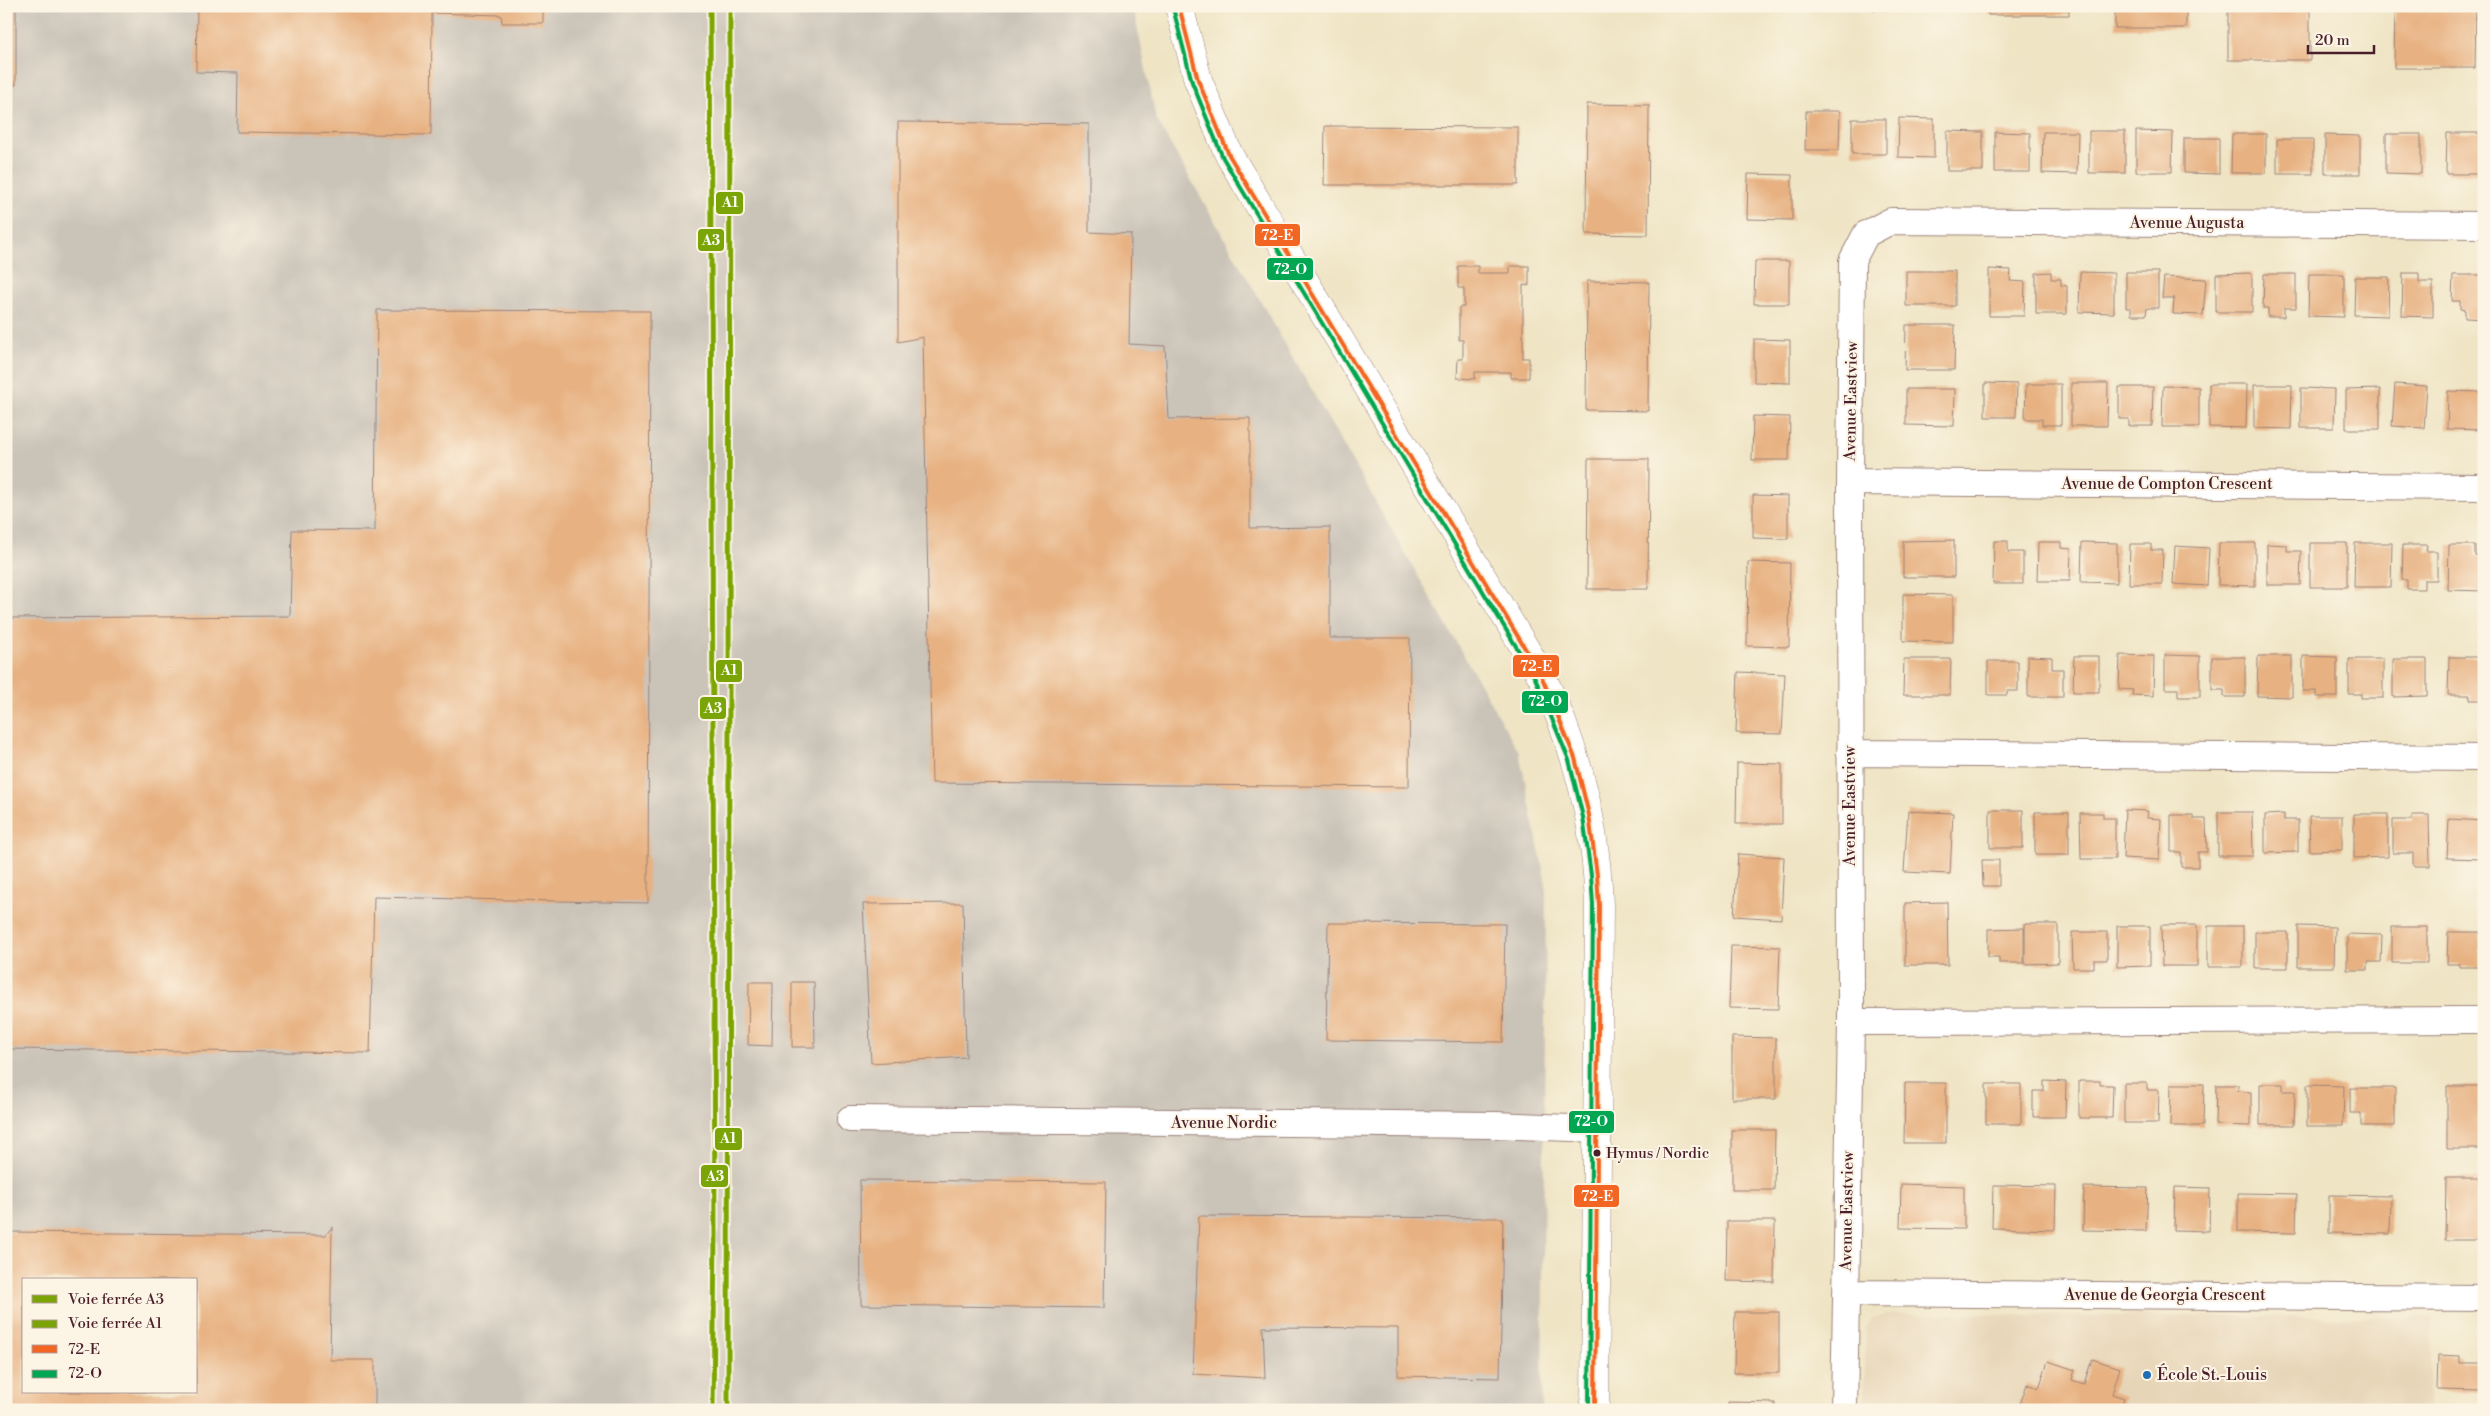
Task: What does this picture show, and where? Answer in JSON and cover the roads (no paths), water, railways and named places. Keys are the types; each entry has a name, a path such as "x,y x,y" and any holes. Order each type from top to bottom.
{"street":[{"path":"1180,6 1198,80 1229,155 1268,223 1522,641 1551,696 1568,734 1588,801 1598,865 1596,1410"},
{"name":"Avenue Augusta","path":"1891,221 2484,226"},
{"name":"Avenue Eastview","path":"1844,1410 1851,1022 1850,482 1852,260 1866,234 1891,221"},
{"name":"Avenue de Compton Crescent","path":"1850,482 2484,486"},
{"path":"1850,753 2484,758"},
{"path":"1851,1022 2484,1020"},
{"name":"Avenue Nordic","path":"850,1120 1475,1125 1598,1129"},
{"name":"Avenue de Georgia Crescent","path":"1846,1293 2484,1298"}],"rail line":[{"name":"A3","path":"710,6 715,1235 713,1410"},
{"name":"A1","path":"728,1410 730,6"}],"place":[{"name":"Hymus / Nordic","path":"1597,1153"},
{"name":"École St.-Louis","path":"2147,1375"}]}
